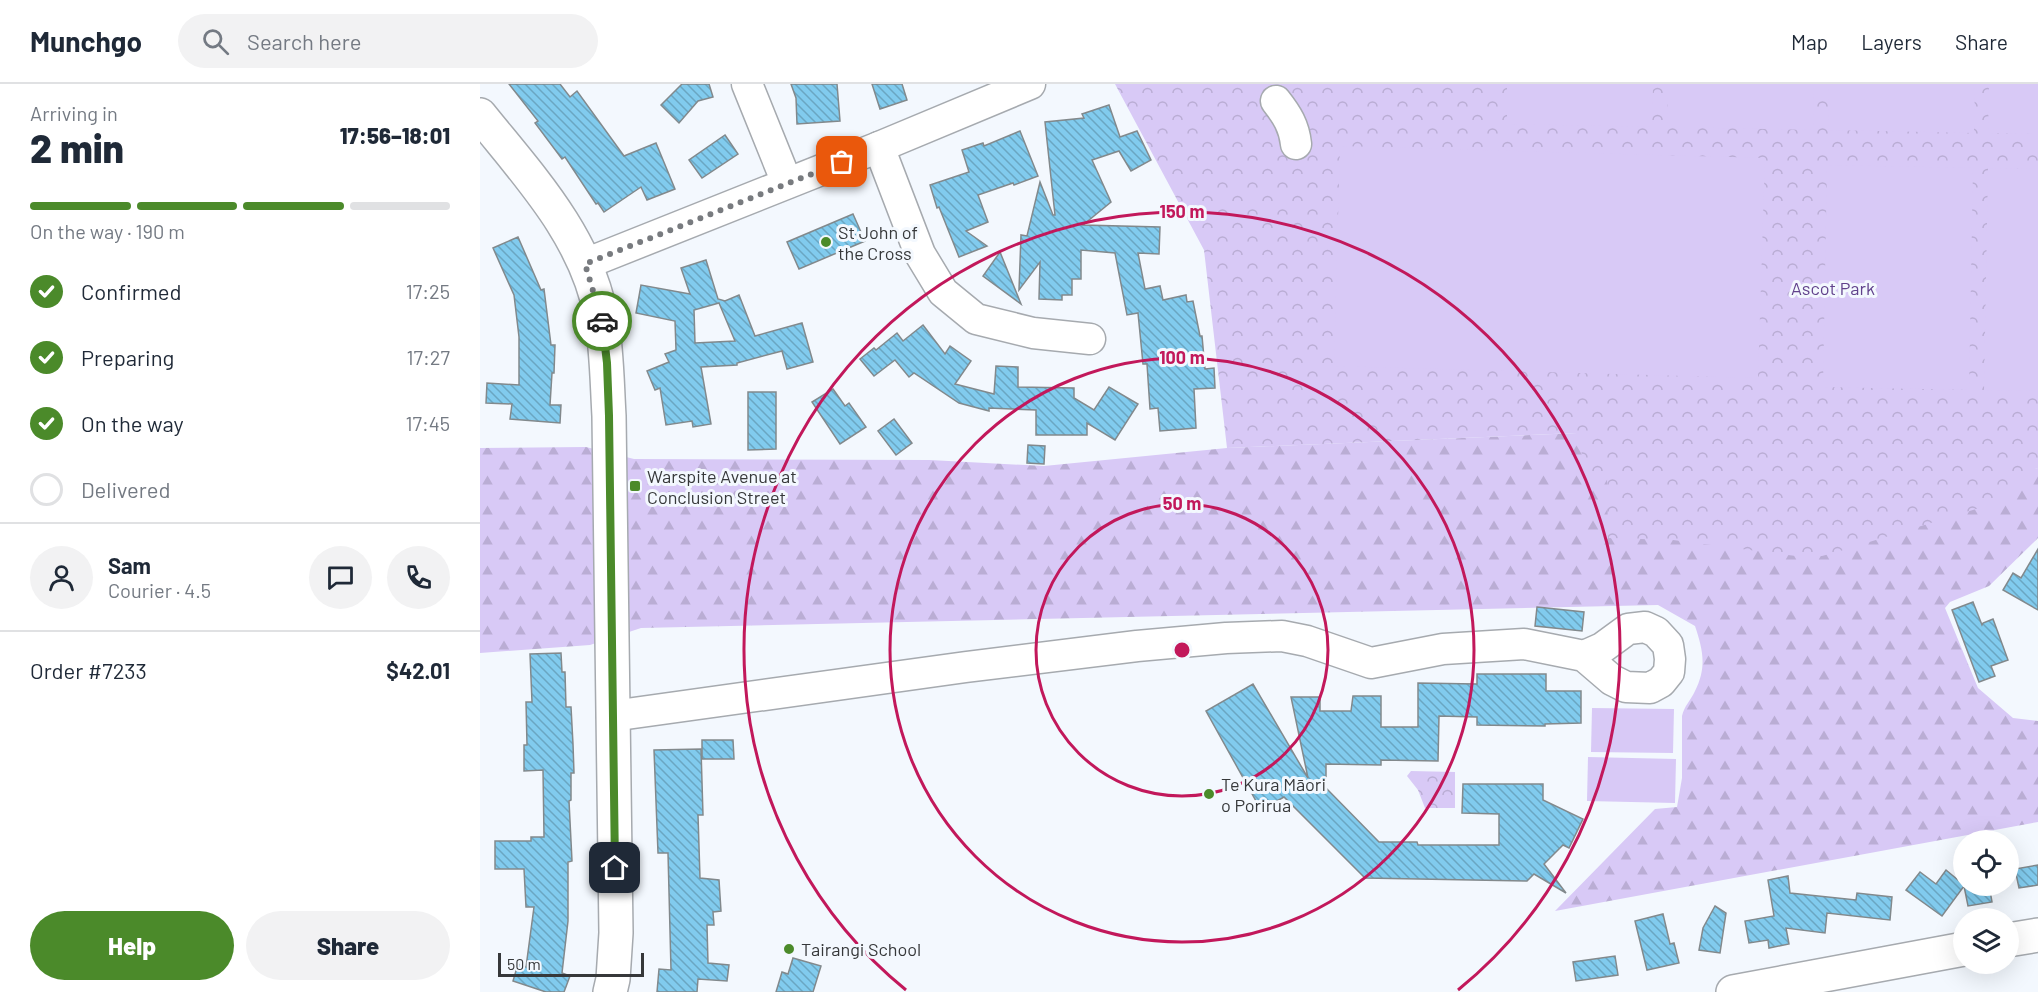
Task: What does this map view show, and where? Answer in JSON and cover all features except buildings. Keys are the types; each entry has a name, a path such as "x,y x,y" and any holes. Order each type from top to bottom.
{"main road":[{"path":"482,120 536,183 563,221 585,264 601,315 607,363 616,933 614,979 610,992"},
{"path":"2019,938 2038,935"},
{"path":"1732,992 1953,951"}],"street":[{"path":"747,84 787,183"},
{"path":"585,264 1030,84"},
{"path":"1276,101 1287,114 1296,144"},
{"path":"879,147 920,254 943,292 976,319 1033,333 1090,339"},
{"path":"612,716 966,667 1137,646 1226,638 1282,636 1307,641 1371,663 1443,649 1524,644 1584,656"}],"green space":[{"name":"Ascot Park","path":"1115,84 2038,84 2038,468 2024,477 2002,501 1837,552 1804,557 1673,540 1608,538 1607,477 1588,476 1576,433 1227,448 1204,250"},
{"path":"1507,84 1653,84 1652,127 1507,124"},
{"path":"1668,84 1814,84 1813,130 1667,127"},
{"path":"1829,84 1975,84 1974,133 1828,130"},
{"path":"1989,84 2038,84 2038,134 1988,133"},
{"path":"1340,146 1765,158 1758,378 1334,366"},
{"path":"1827,165 1973,168 1969,390 1823,387"},
{"path":"1988,168 2038,169 2038,391 1984,390"},
{"path":"1577,433 1904,498 2038,468 2038,538 1989,586 1950,602 1945,608 1978,688 2013,718 2038,721 2038,822 1995,830 1953,830 1953,838 1555,911 1655,809 1677,807 1682,778 1682,716 1699,682 1702,659 1695,626 1658,605 641,628 590,645 480,653 480,448 586,447 634,459 930,460 1044,466 1227,448"},
{"path":"1592,708 1674,709 1673,753 1591,752"},
{"path":"1588,757 1676,759 1675,803 1587,801"},
{"path":"1411,771 1455,772 1455,808 1425,808 1418,790 1407,776"}],"way so far":[{"path":"602,321 585,264 842,162"}],"place":[{"name":"St John of the Cross","path":"826,242"},
{"name":"Warspite Avenue at Conclusion Street","path":"635,486"},
{"name":"Te Kura Māori o Porirua","path":"1209,794"},
{"name":"Tairangi School","path":"789,949"}],"route":[{"path":"602,321 607,363 609,416 615,868"}]}
